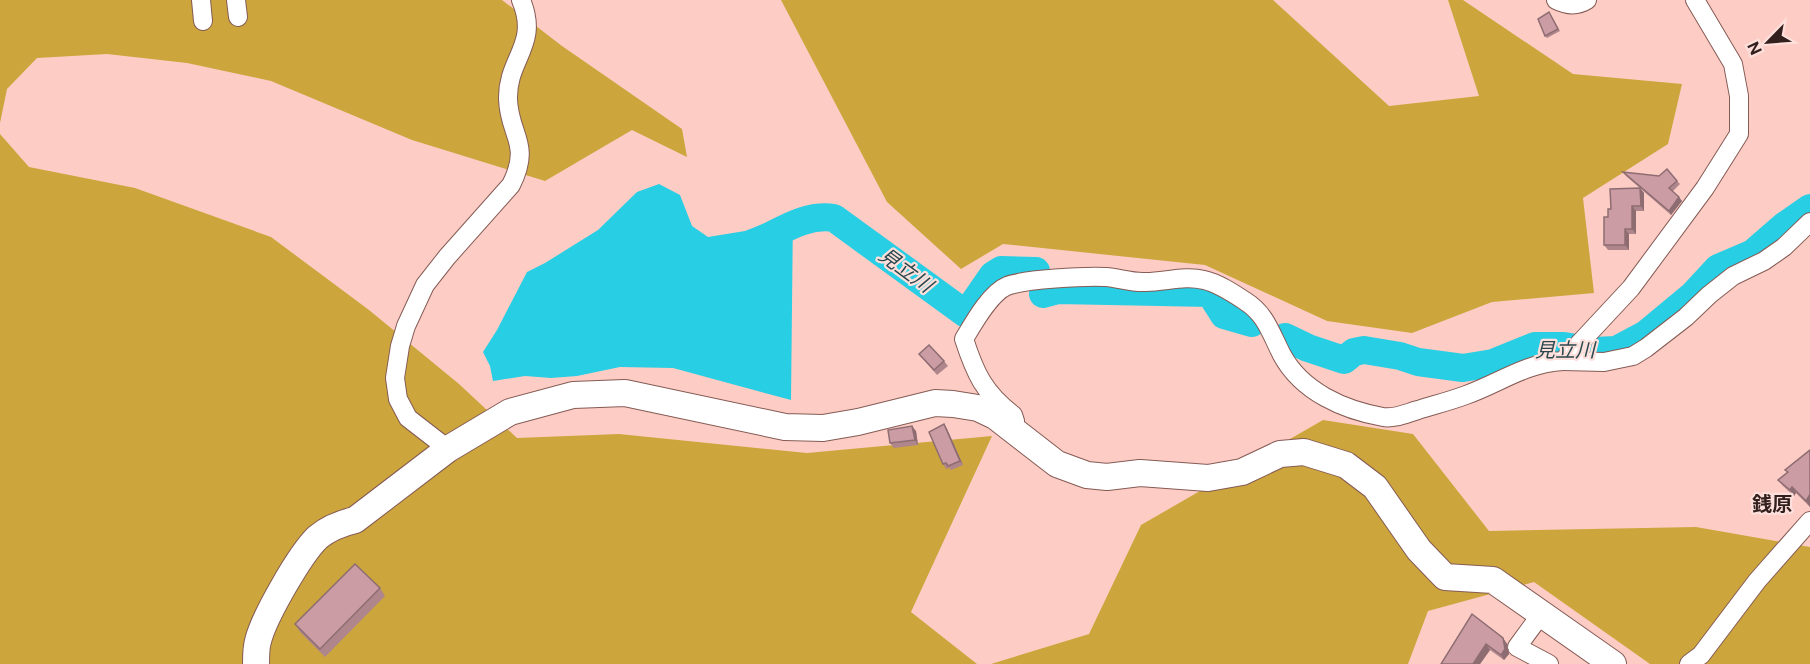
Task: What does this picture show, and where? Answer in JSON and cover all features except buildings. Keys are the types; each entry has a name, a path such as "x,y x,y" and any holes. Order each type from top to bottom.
{"street":[{"path":"201,0 203,21"},
{"path":"448,449 408,418 398,399 396,365 406,326 425,285 511,185 516,175 521,157 520,147 508,99 511,76 528,32 527,14 521,0"},
{"path":"1556,0 1571,5 1587,0"},
{"path":"1018,434 1013,415 995,401 974,368 964,339 976,319 1000,290 1006,286 1023,283 1108,277 1132,282 1205,280 1243,299 1255,308 1266,320 1289,367 1312,389 1334,402 1385,417 1398,416 1467,395 1527,367 1571,352 1631,288 1704,189 1739,134 1739,96 1733,64 1695,0"},
{"path":"1571,352 1604,363 1633,356 1679,322 1734,276 1764,261 1784,247 1810,222"},
{"path":"256,664 257,644 262,627 312,543 331,528 355,520 448,449 510,412 573,396 597,393 625,393 785,427 824,428 935,404 978,408 995,416 1058,464 1087,475 1107,477 1140,473 1208,478 1242,472 1280,454 1304,452 1346,465 1375,487 1419,550 1445,577 1493,580 1542,613 1604,662"},
{"path":"1689,664 1701,655 1757,581 1810,521"},
{"path":"1542,613 1517,647 1549,664"}],"shaded area":[{"path":"0,0 502,0 562,46 682,129 687,157 632,130 545,181 412,140 271,81 187,63 107,54 37,58 7,89 0,123"},
{"path":"781,0 1273,0 1389,106 1479,96 1448,0 1463,0 1573,74 1682,84 1668,144 1583,198 1594,293 1492,302 1412,333 1327,321 1205,265 1003,244 961,269 887,202"},
{"path":"0,134 29,167 135,188 271,237 369,310 459,384 517,438 619,434 807,453 992,436 911,612 977,664 0,664"},
{"path":"1323,420 1413,434 1489,531 1696,527 1810,547 1810,664 1650,664 1534,582 1428,611 1408,664 991,664 1089,634 1141,525"}],"water":[{"path":"659,184 680,195 692,226 708,237 745,231 793,212 791,400 673,368 620,367 577,376 551,378 525,376 493,381 490,366 483,352 527,272 598,230 637,192"}],"waterway":[{"name":"見立川","path":"1285,337 1308,348 1344,360 1354,352 1364,350 1400,356 1418,362 1463,368 1493,363 1535,346 1564,346 1594,351 1616,350 1646,334 1693,295 1718,268 1753,253 1784,226 1810,208"},
{"name":"見立川","path":"762,240 805,220 834,218 966,314 993,275 1001,270 1036,271"},
{"name":"見立川","path":"1043,294 1058,290 1210,293 1224,315 1252,323"}],"district":[{"name":"銭原","path":"1772,504"}]}
